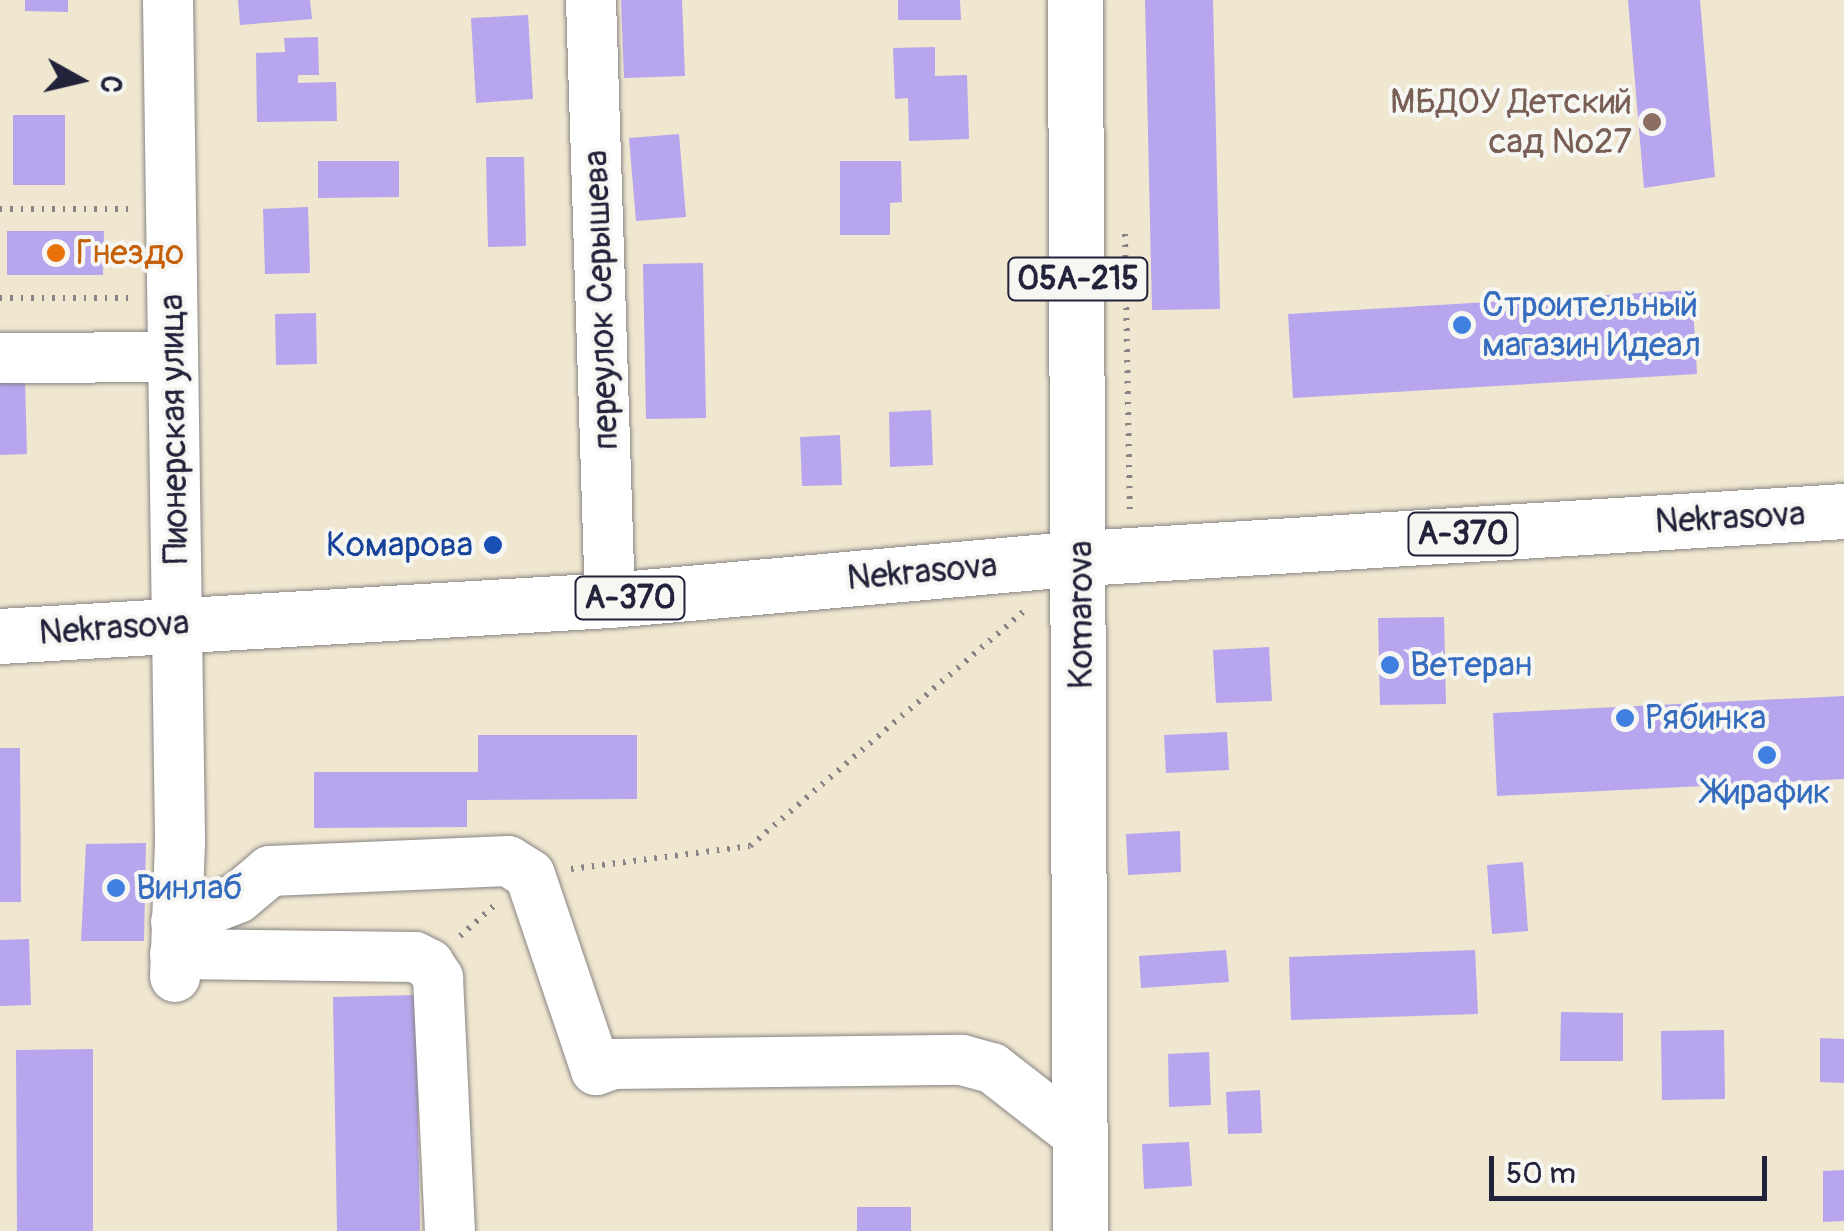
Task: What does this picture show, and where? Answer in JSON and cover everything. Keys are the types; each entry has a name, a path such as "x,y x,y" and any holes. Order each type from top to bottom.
{"main road":[{"name":"Komarova","path":"1075,0 1082,558 1080,1231"},
{"name":"Nekrasova","path":"0,636 610,600 1082,558 1844,511"}],"street":[{"name":"Пионерская улица","path":"168,0 177,624 176,951"},
{"name":"переулок Серышева","path":"592,0 610,600"},
{"path":"0,358 172,357"},
{"path":"176,951 270,871 508,861 530,875 596,1070 612,1064 962,1060 992,1068 1078,1135"},
{"path":"176,951 415,957 429,964 438,978 450,1231"}],"path":[{"path":"0,209 170,209"},
{"path":"0,298 172,298"},
{"path":"750,846 1035,602"}],"building":[{"path":"25,0 68,0 68,12 25,11"},
{"path":"238,0 310,0 312,19 240,25"},
{"path":"621,0 682,0 685,76 624,78"},
{"path":"898,0 960,0 961,20 898,20"},
{"path":"1145,0 1213,0 1220,309 1152,310"},
{"path":"1628,0 1700,0 1715,177 1644,188"},
{"path":"528,15 533,99 476,103 471,18"},
{"path":"318,37 319,75 298,75 298,83 336,82 337,121 257,122 256,53 285,52 284,38"},
{"path":"935,47 935,76 967,75 969,139 909,141 908,98 895,99 893,48"},
{"path":"13,115 65,115 65,185 13,185"},
{"path":"679,134 686,217 636,221 629,138"},
{"path":"486,157 524,157 526,246 488,247"},
{"path":"318,161 399,161 399,197 318,198"},
{"path":"840,161 901,161 902,202 890,203 890,235 840,235"},
{"path":"308,207 310,273 265,274 263,209"},
{"name":"Гнездо","path":"7,231 104,231 103,275 7,275"},
{"path":"703,263 706,418 646,419 643,264"},
{"path":"1692,290 1697,374 1293,398 1288,314"},
{"path":"316,313 317,364 276,365 275,314"},
{"path":"25,380 27,454 0,455 0,381"},
{"path":"931,410 933,465 890,467 889,412"},
{"path":"840,435 842,485 802,486 800,437"},
{"path":"1444,617 1446,704 1380,705 1378,618"},
{"path":"1269,647 1272,701 1216,703 1213,650"},
{"path":"1844,696 1844,779 1497,796 1493,713"},
{"path":"1227,732 1229,770 1166,773 1164,735"},
{"path":"478,735 637,735 637,799 467,800 467,827 314,828 314,772 478,772"},
{"path":"0,748 20,748 21,902 0,902"},
{"path":"1180,831 1181,872 1128,875 1126,834"},
{"path":"146,843 144,941 81,941 86,844"},
{"path":"1523,862 1528,931 1492,934 1487,865"},
{"path":"29,939 31,1005 0,1006 0,940"},
{"path":"1226,950 1229,982 1141,988 1139,956"},
{"path":"1475,950 1478,1014 1291,1020 1289,957"},
{"path":"416,995 420,1231 337,1231 333,997"},
{"path":"1561,1012 1623,1013 1623,1061 1560,1061"},
{"path":"1724,1030 1725,1099 1662,1100 1661,1031"},
{"path":"1820,1038 1844,1039 1844,1083 1820,1082"},
{"path":"93,1049 93,1231 17,1231 16,1050"},
{"path":"1209,1052 1211,1105 1169,1107 1168,1054"},
{"path":"1260,1090 1262,1133 1228,1134 1226,1092"},
{"path":"1189,1142 1192,1186 1144,1189 1142,1144"},
{"path":"1844,1170 1844,1221 1823,1222 1823,1171"},
{"path":"857,1207 911,1207 911,1231 857,1231"}],"place":[{"name":"МБДОУ Детский сад №27","path":"1652,122"},
{"name":"Гнездо","path":"56,253"},
{"name":"Строительный магазин Идеал","path":"1462,325"},
{"name":"Комарова","path":"493,545"},
{"name":"Ветеран","path":"1390,665"},
{"name":"Рябинка","path":"1625,718"},
{"name":"Жирафик","path":"1767,755"},
{"name":"Винлаб","path":"116,888"}]}
